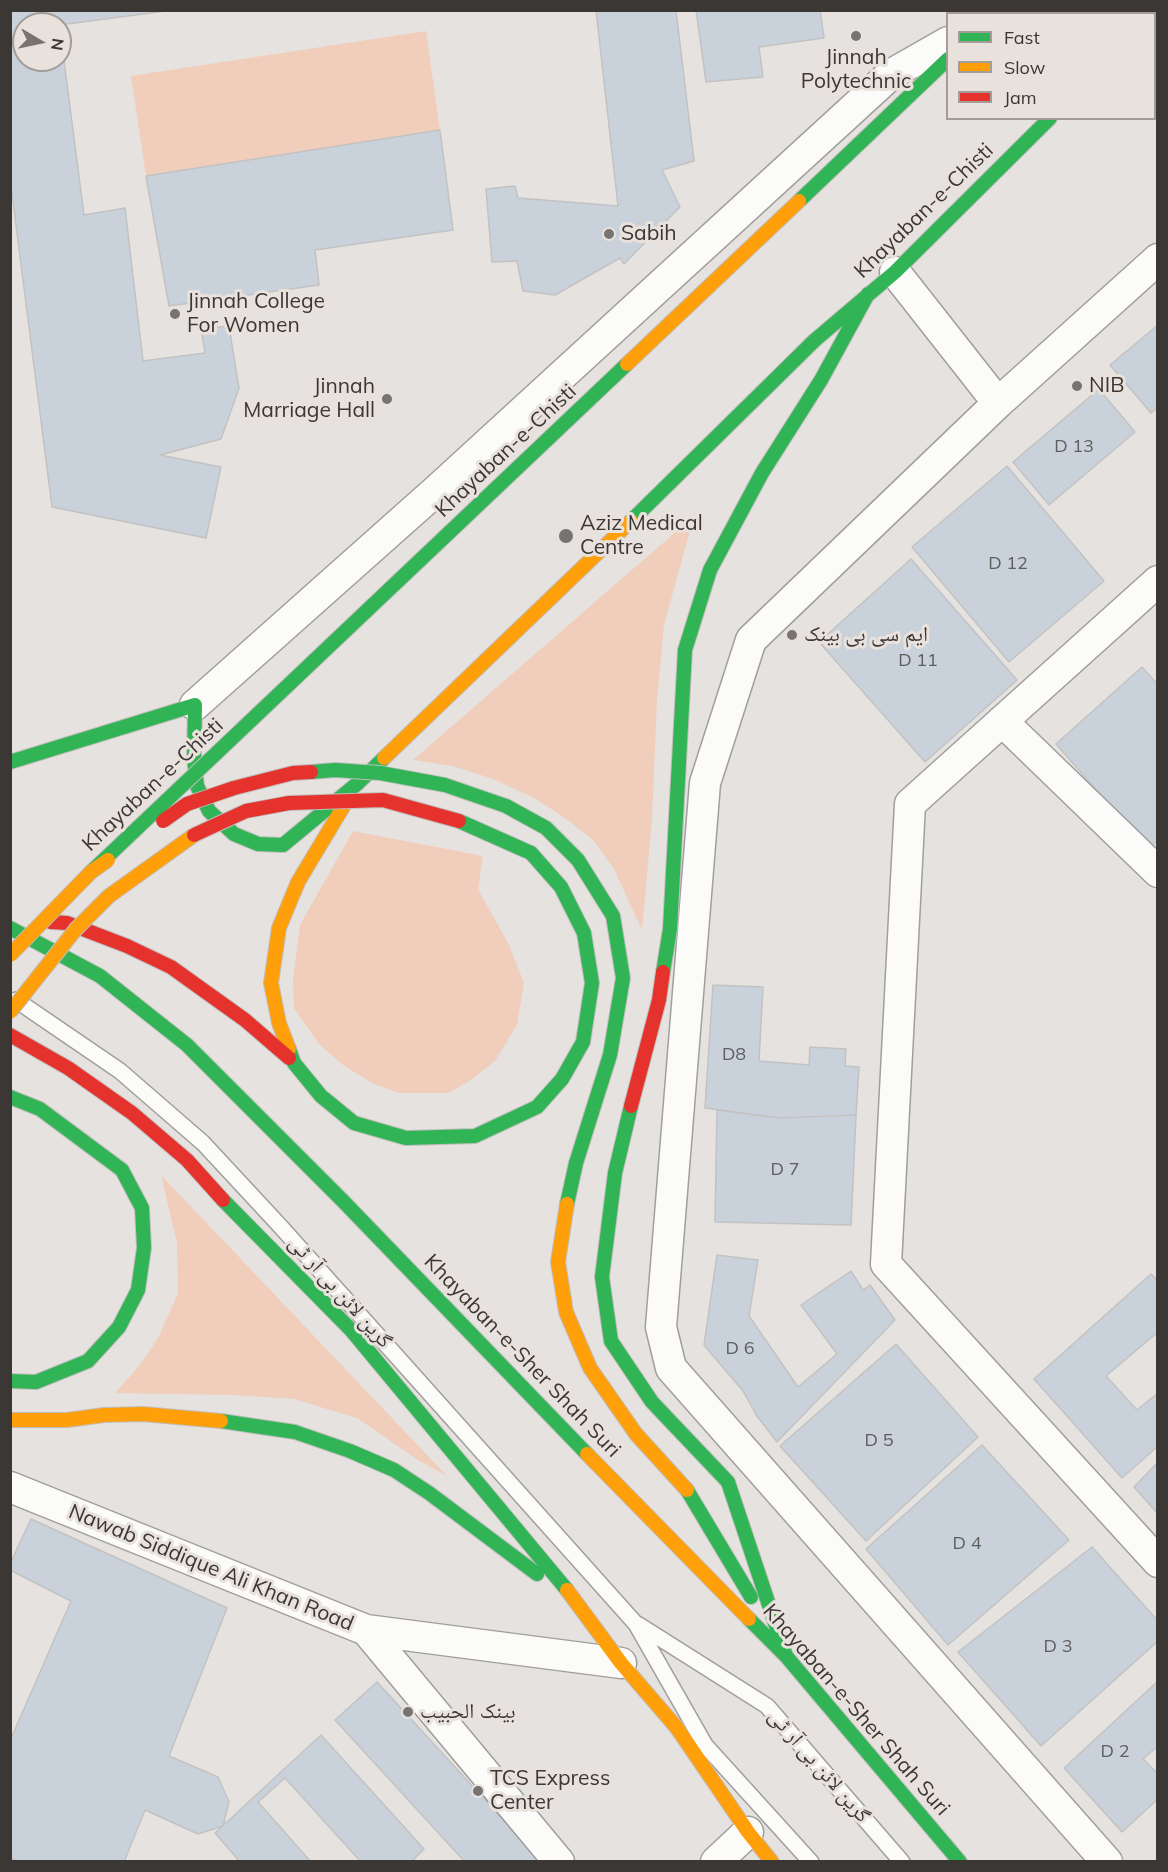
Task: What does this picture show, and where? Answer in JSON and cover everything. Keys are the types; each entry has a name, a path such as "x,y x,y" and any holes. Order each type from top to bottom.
{"main road":[{"name":"Khayaban-e-Chisti","path":"91,872 946,61"},
{"name":"Khayaban-e-Chisti","path":"358,783 555,596 815,339 895,272 1048,120"},
{"path":"786,1656 728,1482 652,1402 611,1341 602,1277 615,1173 659,1000 670,929 685,650 710,570 762,473 820,380 868,294"},
{"path":"10,762 195,705 194,758 197,786 209,811 234,834 258,844 283,845 358,783"},
{"path":"10,955 91,872 187,804 234,788 293,773 335,770 380,773 445,785 506,806 546,828 578,860 613,916 623,978 610,1055 576,1163 565,1213 558,1262 566,1311 590,1368 636,1434 690,1493 786,1656"},
{"path":"294,1063 279,1023 271,983 279,928 298,882 358,783"},
{"path":"10,920 67,923 128,946 171,967 245,1020 294,1063 321,1096 354,1123 406,1138 475,1136 537,1107 561,1079 583,1042 592,983 584,933 561,887 531,853 459,821 383,800 289,803 246,811 187,838 110,896 76,929 10,1012"},
{"name":"Khayaban-e-Sher Shah Suri","path":"10,928 100,976 188,1045 786,1656 960,1862"},
{"path":"10,1035 86,1081 132,1113 187,1160 242,1221 297,1273 351,1330 582,1608 621,1663 677,1728 748,1832 772,1862"},
{"path":"10,1097 40,1110 122,1170 142,1208 144,1248 138,1290 119,1327 88,1360 36,1382 10,1381"},
{"path":"10,1420 67,1420 104,1415 143,1414 238,1422 295,1432 350,1451 394,1470 429,1493 582,1608"}],"street":[{"path":"195,705 439,488 890,75 946,43"},
{"path":"1101,1859 671,1368 661,1327 705,783 751,640 998,403 1158,259"},
{"path":"895,272 998,403"},
{"path":"1158,581 910,804 886,1264 1158,1562"},
{"path":"1002,721 1158,872"},
{"name":"Nawab Siddique Ali Khan Road","path":"10,1486 366,1630 559,1862"},
{"path":"366,1630 621,1663"},
{"path":"716,1862 748,1832"}],"lane":[{"name":"گرین لائن بی آر ٹی","path":"10,997 120,1071 203,1143 281,1227 636,1624 705,1745 811,1862"},
{"name":"گرین لائن بی آر ٹی","path":"636,1624 767,1706 902,1862"}],"shaded area":[{"path":"426,31 440,130 146,176 131,76"},
{"path":"694,516 664,625 657,700 652,819 642,930 614,869 594,841 569,821 536,799 493,779 453,766 413,760"},
{"path":"353,831 483,856 478,889 509,945 524,983 517,1025 495,1061 468,1082 448,1093 398,1093 372,1083 343,1065 319,1044 294,1008 293,980 300,925"},
{"path":"161,1175 447,1476 418,1460 357,1418 294,1399 234,1395 115,1393 140,1365 158,1338 178,1293 177,1243"}],"building":[{"path":"10,10 173,10 72,23 72,12 12,12 12,72 65,72 84,215 125,208 143,361 205,353 201,329 229,326 239,388 221,439 160,455 221,467 206,538 52,507 10,178"},
{"path":"596,10 676,10 694,161 662,170 680,207 624,264 620,258 555,295 523,291 517,261 492,262 486,189 515,186 518,198 618,206"},
{"path":"696,10 820,10 824,38 759,47 763,77 706,82"},
{"path":"440,130 453,230 315,250 319,285 169,306 146,176"},
{"path":"1158,325 1158,408 1151,413 1110,365"},
{"path":"1099,389 1135,432 1049,505 1013,462"},
{"path":"1007,466 1104,581 1009,662 912,547"},
{"path":"911,559 1017,680 925,762 819,642"},
{"path":"1142,667 1158,685 1158,840 1148,849 1056,744"},
{"path":"713,985 763,987 759,1061 809,1065 810,1047 846,1049 845,1066 859,1067 856,1115 779,1118 705,1108"},
{"path":"717,1110 779,1118 856,1115 851,1225 715,1222"},
{"path":"717,1255 758,1260 749,1316 798,1387 837,1354 801,1305 851,1271 863,1290 870,1285 895,1320 777,1442 757,1416 743,1391 704,1345"},
{"path":"1151,1274 1158,1281 1158,1332 1106,1376 1137,1410 1158,1393 1158,1446 1122,1478 1034,1379"},
{"path":"896,1344 978,1437 866,1541 780,1446"},
{"path":"982,1445 1069,1540 948,1645 866,1549"},
{"path":"1158,1462 1158,1514 1134,1487"},
{"path":"31,1519 227,1608 169,1756 218,1777 229,1802 223,1826 198,1834 145,1810 124,1862 19,1862 10,1858 10,1741 71,1601 10,1570 10,1564"},
{"path":"1092,1547 1158,1621 1158,1641 1041,1746 958,1652"},
{"path":"1158,1681 1158,1746 1143,1759 1158,1774 1158,1799 1122,1832 1064,1768"},
{"path":"377,1682 542,1862 465,1862 335,1720"},
{"path":"321,1735 424,1849 411,1862 361,1862 285,1778 258,1802 311,1862 240,1862 215,1833"}],"traffic: fast":[{"path":"799,201 946,61"},
{"path":"631,521 815,340 895,272 1048,120"},
{"path":"663,972 670,929 685,650 710,570 762,473 821,380 868,294"},
{"path":"91,872 627,364"},
{"path":"10,762 195,705 194,758 197,786 209,811 234,834 258,844 283,845 358,783 384,758"},
{"path":"311,772 335,770 380,773 445,785 506,806"},
{"path":"506,806 546,828 578,860 613,916 623,978 610,1055 576,1163 567,1204"},
{"path":"289,1049 294,1063 321,1096 354,1123 406,1138 475,1136 537,1107 562,1079 583,1042 592,983 584,933 561,887 531,853 459,821"},
{"path":"10,928 100,976 187,1045 343,1201 587,1454"},
{"path":"10,1097 40,1109 122,1170 142,1208 144,1248 138,1290 119,1327 88,1361 36,1382 10,1381"},
{"path":"631,1106 615,1173 602,1277 611,1341 652,1402 728,1482 786,1656"},
{"path":"223,1200 351,1330 567,1590"},
{"path":"221,1421 295,1432 350,1451 394,1470 429,1493 537,1574"},
{"path":"687,1490 751,1597"},
{"path":"749,1619 786,1656 960,1862"}],"traffic: slow":[{"path":"627,364 799,201"},
{"path":"384,758 631,521"},
{"path":"289,1049 279,1023 271,983 279,928 298,882 343,807"},
{"path":"10,1012 76,929 109,896 194,835"},
{"path":"10,955 91,872 108,860"},
{"path":"567,1204 558,1262 566,1312 590,1368 636,1434 687,1490"},
{"path":"10,1420 67,1420 104,1415 143,1414 221,1421"},
{"path":"587,1454 749,1619"},
{"path":"567,1590 621,1663 677,1728 748,1832 772,1862"}],"traffic: jam":[{"path":"163,821 187,804 234,788 293,773 311,772"},
{"path":"194,835 246,811 289,803 383,800 459,821"},
{"path":"51,922 67,923 127,946 171,967 245,1020 289,1058"},
{"path":"631,1106 659,1000 663,972"},
{"path":"10,1035 68,1068 132,1113 187,1160 223,1200"}],"place":[{"name":"Jinnah Polytechnic","path":"856,36"},
{"name":"Sabih","path":"609,234"},
{"name":"Jinnah College For Women","path":"175,314"},
{"name":"NIB","path":"1077,386"},
{"name":"Jinnah Marriage Hall","path":"387,399"},
{"name":"Aziz Medical Centre","path":"566,536"},
{"name":"ایم سی بی بینک","path":"792,635"},
{"name":"بينک الحبيب","path":"408,1712"},
{"name":"TCS Express Center","path":"478,1791"}]}
